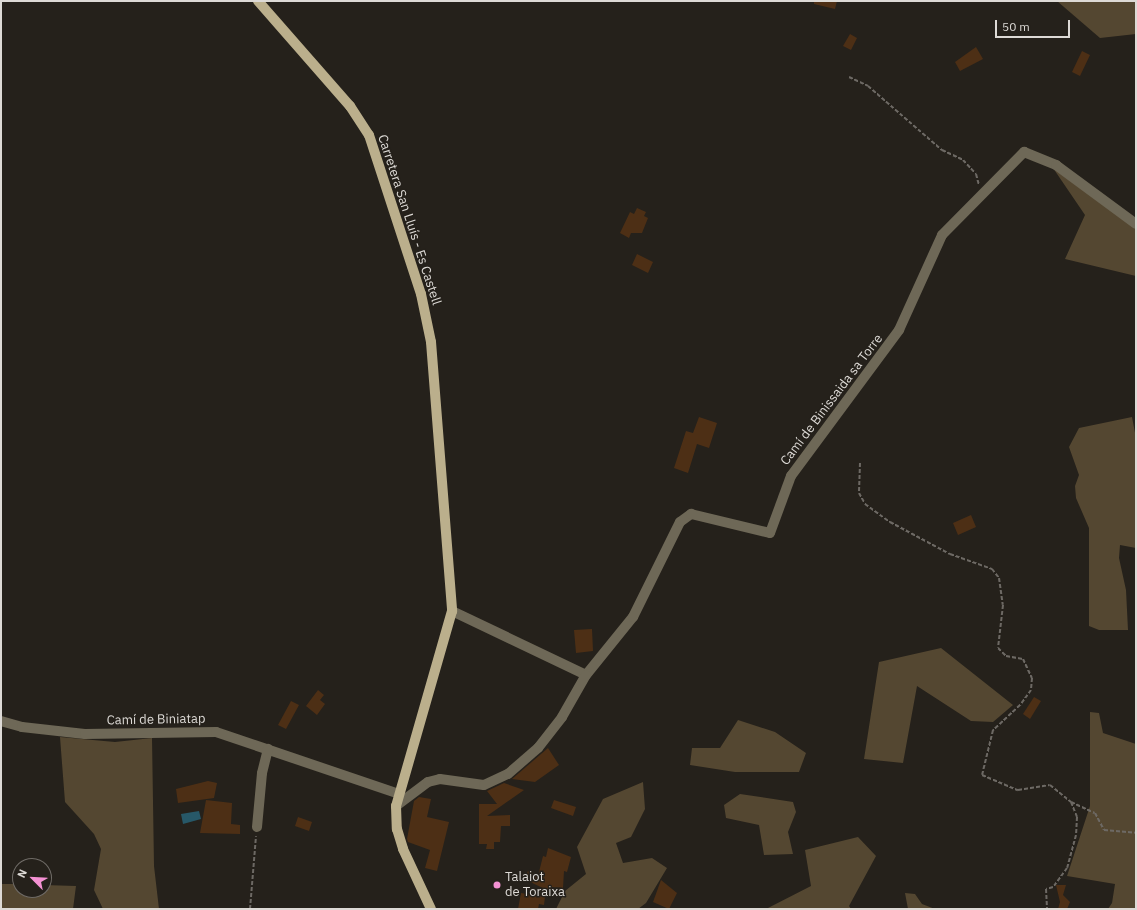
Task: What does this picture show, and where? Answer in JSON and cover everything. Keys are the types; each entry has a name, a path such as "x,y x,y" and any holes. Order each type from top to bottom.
{"main road":[{"name":"Carretera San Lluís - Es Castell","path":"258,1 350,106 369,135 421,294 431,342 452,611"},
{"path":"431,909 403,849 397,830 396,806 452,611"}],"street":[{"name":"Camí de Binissaida sa Torre","path":"586,675 632,616 680,522 691,514 770,533 792,476 890,346 942,235 1024,152 1056,166 1136,224"},
{"path":"396,806 428,782 440,779 484,785 508,774 538,748 562,717 586,675 452,611"},
{"name":"Camí de Biniatap","path":"1,720 22,727 85,734 216,732 399,794"},
{"path":"256,827 262,773 268,750"}],"path":[{"path":"848,77 868,86 942,150 963,160 976,174 981,195"},
{"path":"860,463 859,493 865,504 890,522 950,554 992,569 999,578 1003,605 998,648 1006,656 1023,659 1032,678 1031,690 1020,705 993,730 982,775 1018,790 1050,785 1071,802 1095,813 1104,830 1136,833"},
{"path":"1047,909 1046,889 1053,887 1066,868 1076,835 1077,817 1071,802"},
{"path":"250,909 256,827"}],"shaded area":[{"path":"1057,1 1136,1 1136,34 1100,38"},
{"path":"1053,168 1136,229 1136,276 1065,259 1085,215"},
{"path":"1132,417 1136,438 1136,548 1120,545 1119,558 1126,590 1128,630 1099,630 1089,626 1089,528 1076,498 1075,486 1079,475 1069,447 1079,428"},
{"path":"941,648 1013,705 993,722 971,721 917,686 903,763 864,759 879,662"},
{"path":"1090,712 1099,713 1103,733 1136,744 1136,909 1108,909 1112,903 1115,884 1067,876 1090,806"},
{"path":"738,720 775,732 806,753 799,772 735,772 690,765 692,748 720,748"},
{"path":"60,737 115,742 152,738 154,866 159,909 103,909 94,890 101,849 94,834 65,802"},
{"path":"643,782 645,809 631,837 616,843 623,863 652,858 667,868 646,903 638,909 556,909 565,891 586,874 577,847 603,799"},
{"path":"740,794 793,802 796,812 788,832 793,854 764,855 759,825 726,818 724,805"},
{"path":"858,837 876,856 849,906 851,909 766,909 811,886 805,850"},
{"path":"1,884 12,884 12,898 52,898 52,885 76,886 73,909 1,909"},
{"path":"905,893 915,894 922,904 935,909 908,909"}],"water":[{"path":"199,811 201,819 183,824 181,814"}],"building":[{"path":"814,1 837,1 835,9 814,4"},
{"path":"850,34 857,38 851,50 843,46"},
{"path":"976,47 983,59 960,71 955,62"},
{"path":"1082,51 1090,55 1080,76 1072,72"},
{"path":"637,208 646,212 644,216 648,218 642,233 631,233 629,238 620,233 630,212 634,214"},
{"path":"637,254 653,262 648,273 632,265"},
{"path":"699,417 717,423 709,448 697,444 688,473 674,468 686,431 693,433"},
{"path":"971,515 976,527 958,535 953,523"},
{"path":"592,629 593,651 576,653 574,630"},
{"path":"318,690 324,695 320,700 325,704 317,715 306,706"},
{"path":"1034,697 1041,701 1030,719 1023,714"},
{"path":"291,701 299,705 286,729 278,725"},
{"path":"548,748 559,765 535,782 512,779"},
{"path":"208,781 217,783 214,798 178,803 176,789"},
{"path":"504,783 524,790 487,816 510,815 510,826 501,826 500,842 494,842 494,849 486,849 487,844 479,844 479,804 497,804 487,791"},
{"path":"419,797 431,799 427,817 449,822 437,871 425,868 430,850 408,842 407,839 414,801"},
{"path":"206,800 232,803 231,824 240,825 240,834 200,833"},
{"path":"554,800 576,807 573,816 551,808"},
{"path":"298,817 312,822 309,831 295,826"},
{"path":"548,848 571,857 567,872 564,871 563,888 550,887 549,891 524,879 528,871 538,876 543,856 546,857"},
{"path":"661,880 677,893 669,909 653,902"},
{"path":"1056,885 1066,885 1063,895 1070,902 1067,909 1058,909 1060,902"},
{"path":"521,893 545,897 544,905 539,904 538,909 518,909"}],"place":[{"name":"Talaiot de Toraixa","path":"497,885"}]}
